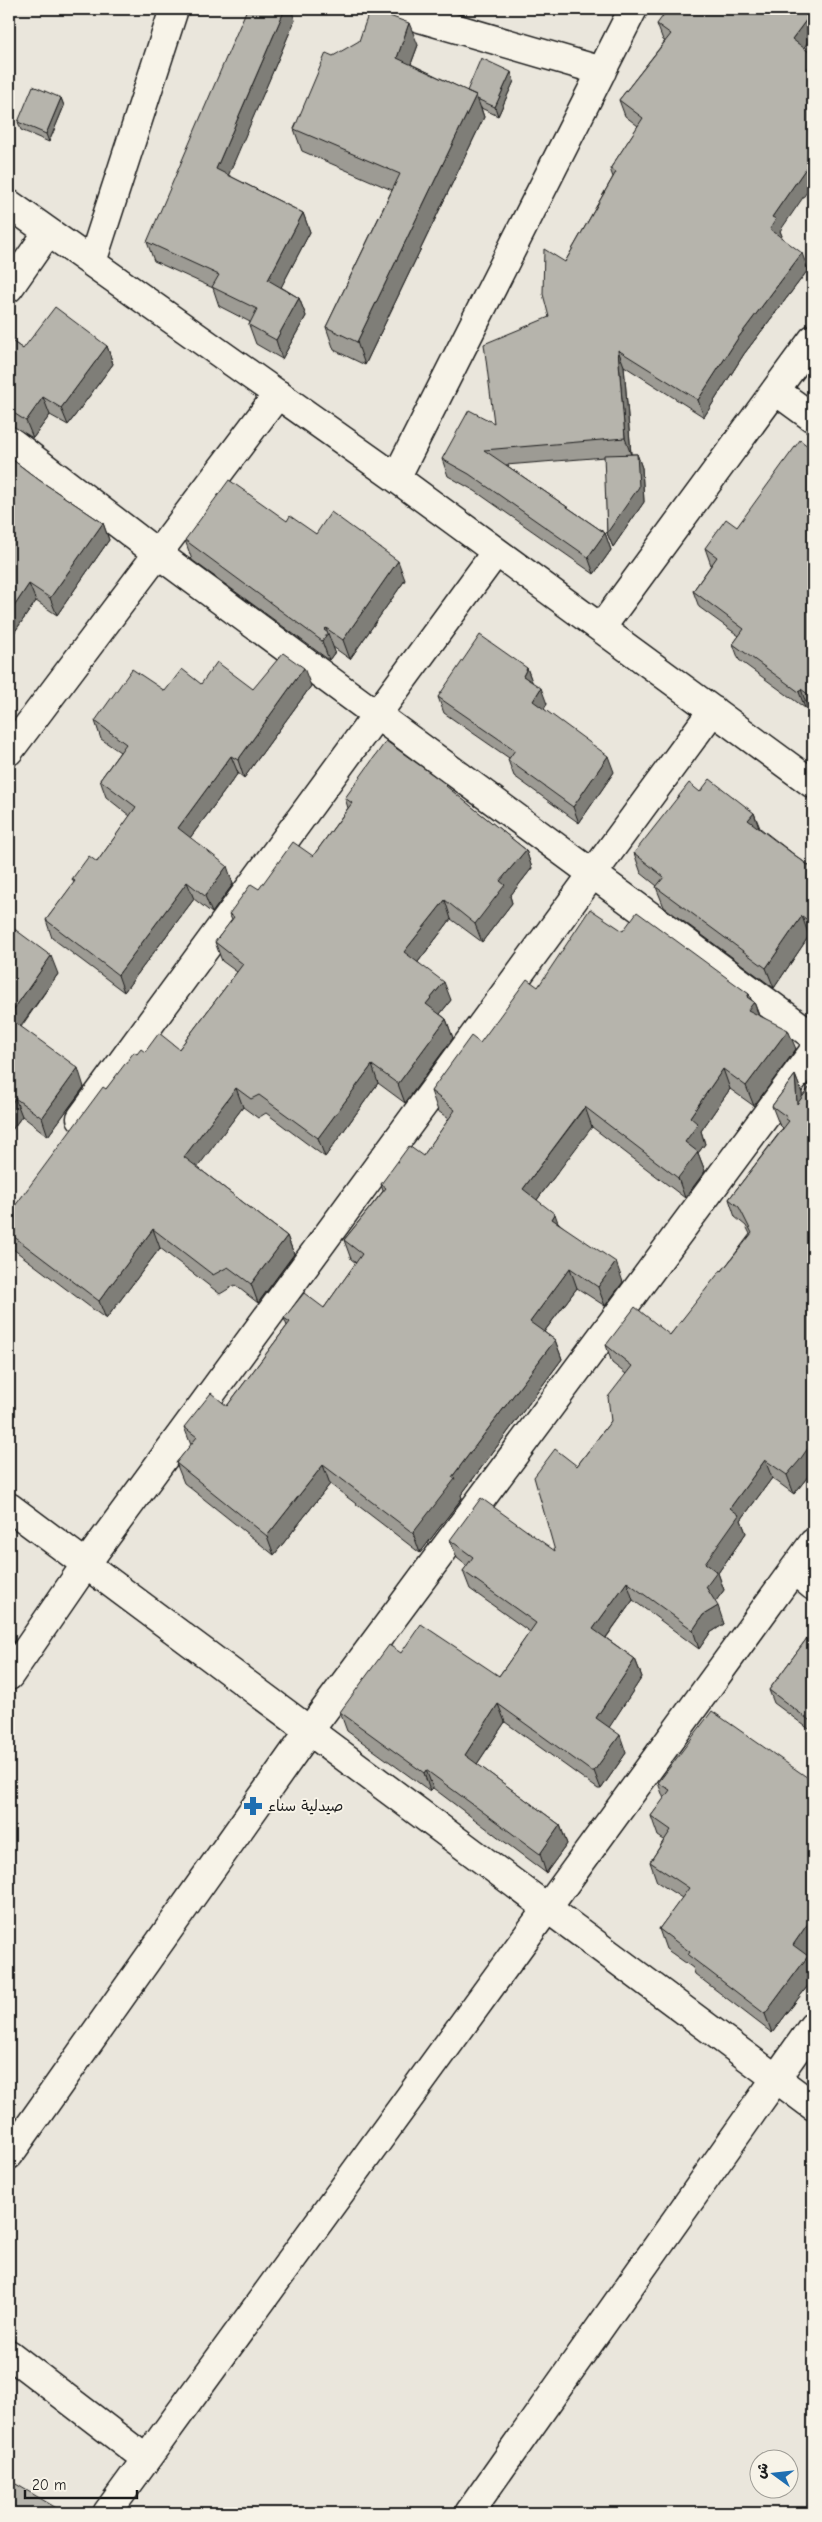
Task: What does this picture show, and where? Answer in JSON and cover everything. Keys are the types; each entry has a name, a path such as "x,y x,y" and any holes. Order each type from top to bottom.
{"street":[{"path":"92,262 174,9"},
{"path":"389,9 602,71"},
{"path":"396,478 633,9"},
{"path":"9,204 396,478 813,784"},
{"path":"9,288 48,232"},
{"path":"601,628 813,339"},
{"path":"776,391 813,418"},
{"path":"9,752 278,394"},
{"path":"9,440 158,554 813,1036"},
{"path":"67,1136 496,552"},
{"path":"9,1676 86,1564 713,710"},
{"path":"9,2155 309,1731 813,1052"},
{"path":"9,1507 813,2106"},
{"path":"108,2512 547,1908 803,1578 813,1543"},
{"path":"469,2513 813,2026"},
{"path":"9,2354 146,2459"}],"building":[{"path":"247,9 285,9 216,169 303,213 268,280 299,298 276,340 249,325 257,309 212,287 219,275 147,242"},
{"path":"370,9 409,23 397,58 476,95 357,342 326,327 400,174 294,129 326,53 333,56 359,41"},
{"path":"668,9 813,9 792,39 813,55 813,61 807,69 813,73 813,158 772,217 776,219 770,229 802,253 738,338 698,400 618,350 625,438 484,450 605,533 588,557 469,474 442,459 469,410 494,423 484,344 549,317 543,294 544,249 565,262 616,172 610,169 643,118 619,100 671,34 657,24"},
{"path":"481,58 511,72 495,107 477,99 476,95 467,91"},
{"path":"33,86 61,98 46,134 18,122"},
{"path":"55,307 107,346 61,408 43,397 26,421 9,410 9,339 23,349"},
{"path":"800,440 813,450 813,698 801,689 799,692 733,644 744,629 693,591 717,557 705,548 726,519 737,527"},
{"path":"637,454 639,487 607,533 604,455"},
{"path":"9,457 39,480 103,523 50,598 29,584 9,614"},
{"path":"229,480 287,521 290,516 316,534 331,512 398,561 343,640 326,628 324,630 328,633 322,641 185,540"},
{"path":"480,635 527,668 523,676 541,688 533,701 608,756 573,807 508,760 515,750 438,697"},
{"path":"283,653 304,668 238,760 231,756 178,828 227,866 205,896 187,882 118,975 46,920 75,881 72,879 89,856 97,862 136,807 100,780 126,744 95,721 132,669 165,691 182,669 201,684 217,662 253,689"},
{"path":"386,741 447,785 526,850 500,881 505,885 475,924 445,900 404,952 444,982 426,1004 446,1019 398,1084 372,1065 318,1138 259,1095 251,1099 236,1088 184,1157 287,1236 251,1284 228,1267 213,1275 153,1229 99,1301 9,1233 9,1214 103,1087 106,1089 134,1052 137,1054 141,1049 145,1052 159,1033 179,1049 243,964 215,942 234,917 229,914 251,884 259,889 293,842 313,856 352,803 345,798"},
{"path":"710,779 754,813 748,820 813,869 813,924 802,916 766,968 656,887 664,877 634,853 689,783 700,792"},
{"path":"590,909 623,931 637,912 749,994 747,997 754,1002 748,1010 788,1030 746,1086 723,1069 690,1117 698,1124 685,1142 698,1152 678,1178 585,1107 523,1189 555,1214 552,1219 616,1262 598,1287 570,1268 530,1322 555,1340 452,1477 455,1479 413,1533 323,1465 267,1536 176,1463 197,1437 184,1427 211,1393 227,1406 290,1322 284,1318 304,1293 324,1308 362,1254 344,1240 386,1188 381,1184 409,1146 423,1156 455,1110 431,1091 471,1036 480,1043 527,979 538,987"},
{"path":"9,925 51,956 9,1016"},
{"path":"9,1018 78,1068 42,1118 15,1098 9,1107"},
{"path":"795,1075 797,1104 813,1083 813,1441 787,1475 765,1460 730,1508 739,1515 705,1563 717,1572 706,1587 718,1606 703,1615 693,1630 627,1582 593,1629 635,1659 596,1718 620,1735 594,1771 591,1771 498,1704 465,1755 560,1825 540,1854 426,1770 424,1773 340,1712 389,1645 401,1653 421,1624 499,1676 536,1623 463,1571 473,1557 450,1540 481,1498 555,1551 534,1477 555,1449 577,1466 611,1421 608,1397 632,1366 606,1345 635,1307 670,1335 752,1233 739,1207 729,1199 789,1121 786,1119 787,1117 772,1106"},
{"path":"813,1630 813,1723 769,1690"},
{"path":"712,1711 811,1780 813,1776 813,1916 793,1945 808,1956 765,2014 688,1955 690,1952 659,1929 689,1888 650,1862 671,1830 651,1816 670,1790 658,1783"},
{"path":"9,2480 65,2513 9,2513"}],"place":[{"name":"صيدلية سناء","path":"253,1806"}]}
